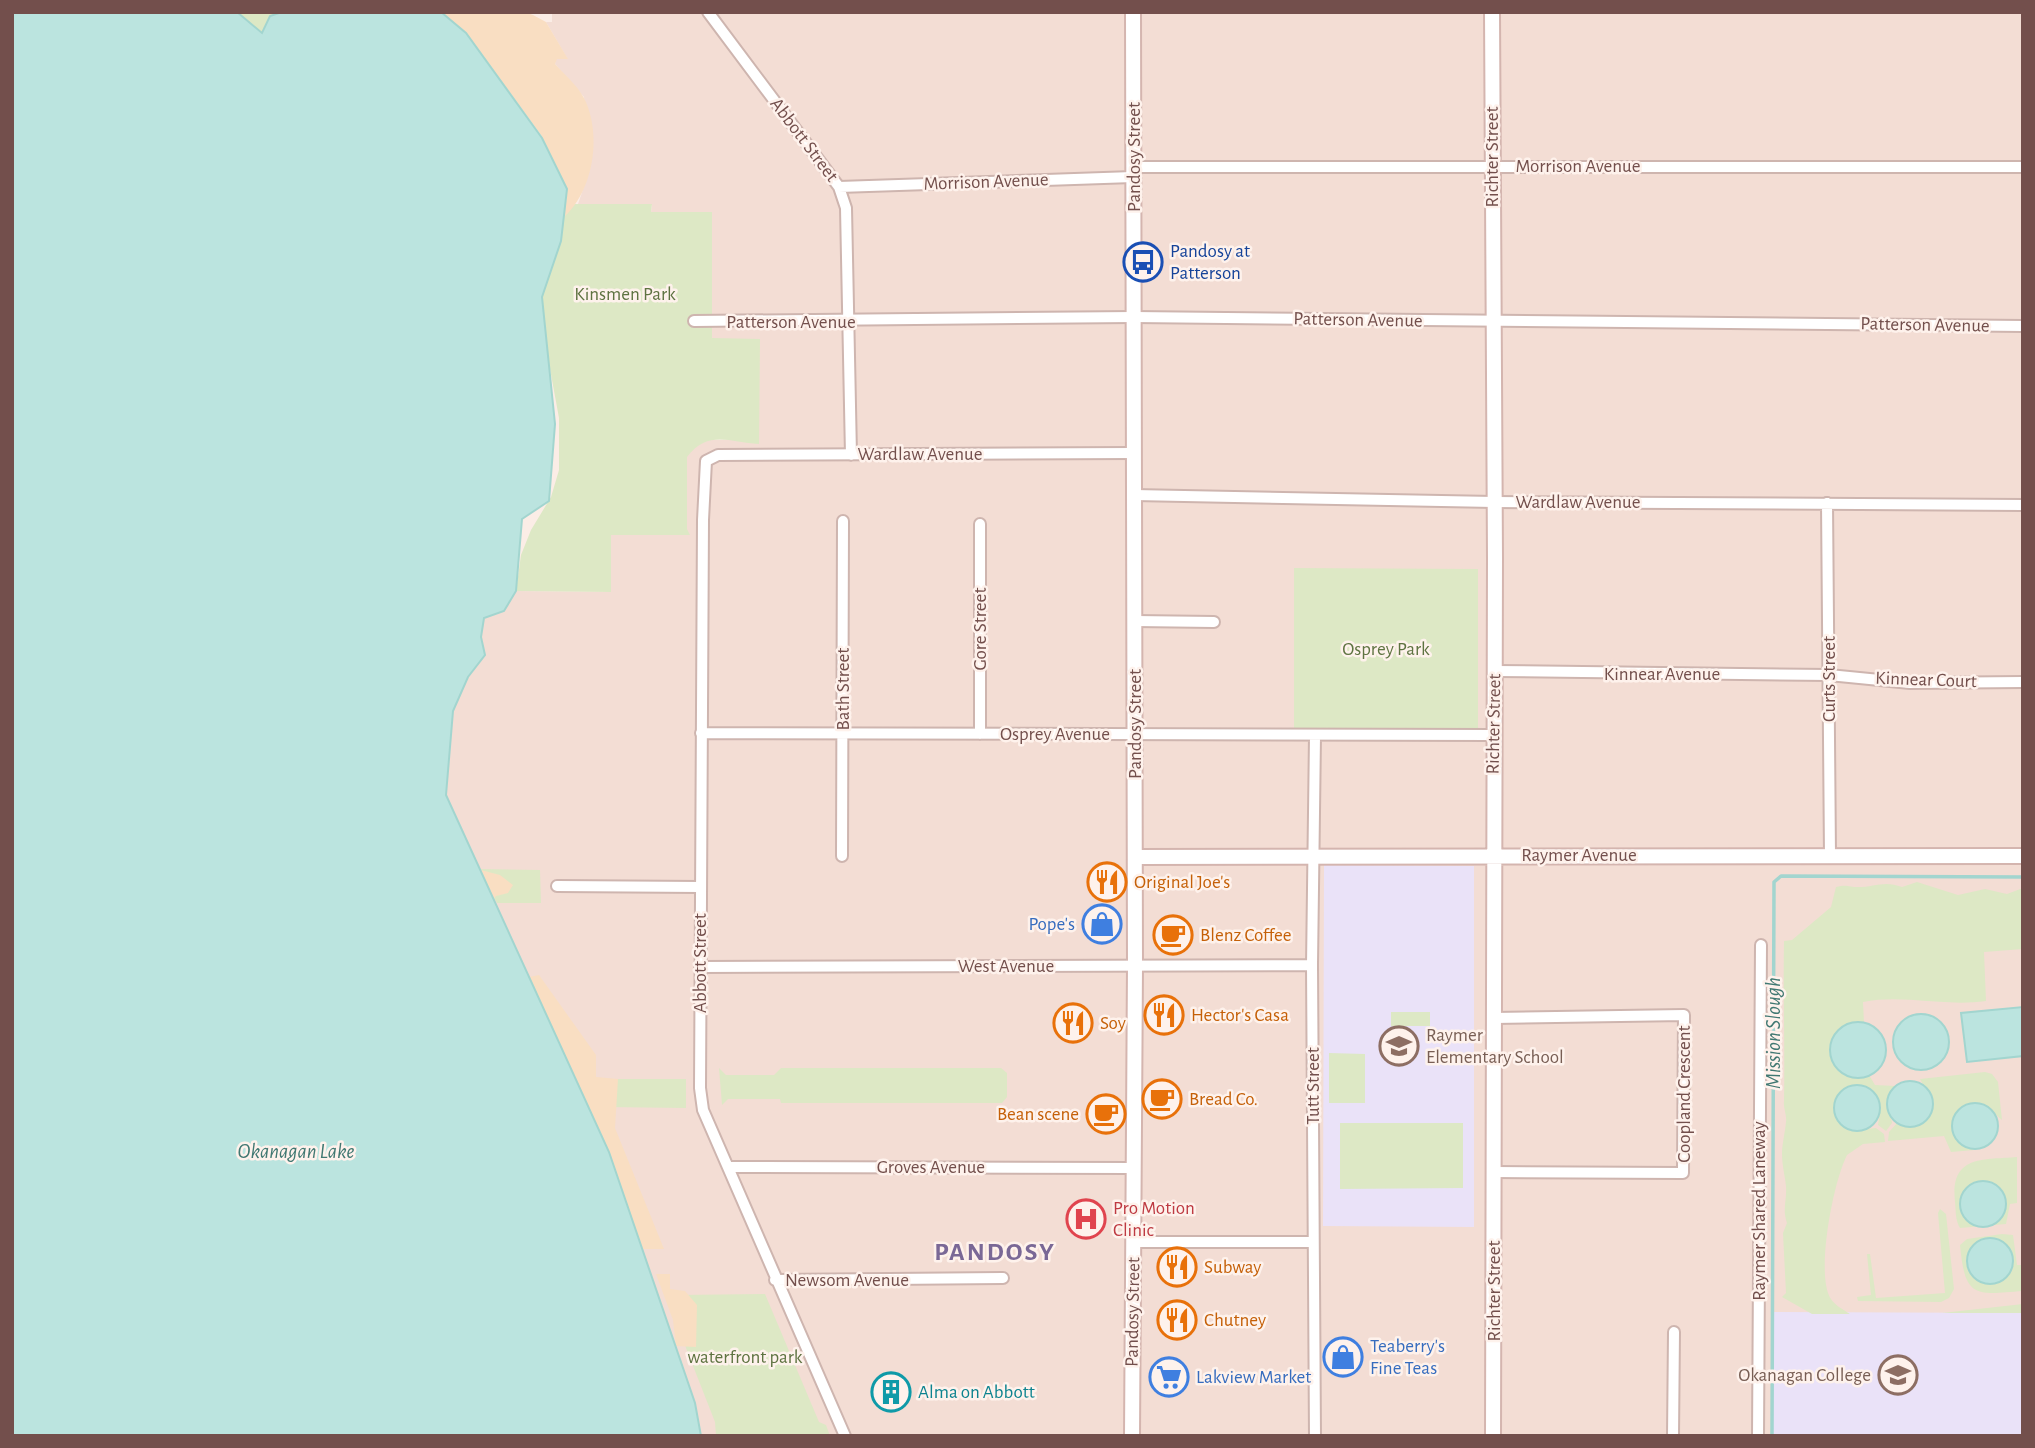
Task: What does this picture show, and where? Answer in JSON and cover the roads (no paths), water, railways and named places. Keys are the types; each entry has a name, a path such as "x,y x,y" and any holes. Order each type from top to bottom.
{"street":[{"name":"Abbott Street","path":"708,12 839,187 846,208 851,455"},
{"name":"Pandosy Street","path":"1132,1436 1135,966 1133,12"},
{"name":"Richter Street","path":"1492,12 1495,671 1493,1436"},
{"name":"Morrison Avenue","path":"839,187 1133,172 1492,167 2023,167"},
{"name":"Patterson Avenue","path":"694,321 850,322 1134,317 2023,327"},
{"name":"Wardlaw Avenue","path":"706,461 718,455 1134,453"},
{"name":"Abbott Street","path":"706,461 700,887 703,1110 845,1436"},
{"name":"Wardlaw Avenue","path":"1134,495 1494,502 2023,505"},
{"name":"Curts Street","path":"1827,503 1830,856"},
{"name":"Bath Street","path":"842,521 842,856"},
{"name":"Gore Street","path":"980,524 980,734"},
{"path":"1135,621 1214,622"},
{"name":"Kinnear Avenue","path":"1495,671 1829,675"},
{"name":"Kinnear Court","path":"1829,675 1910,683 2023,682"},
{"name":"Osprey Avenue","path":"701,733 1493,735"},
{"name":"Tutt Street","path":"1315,736 1312,965 1315,1436"},
{"name":"Raymer Avenue","path":"1135,857 2023,856"},
{"path":"557,886 700,887"},
{"name":"Raymer Shared Laneway","path":"1758,1436 1761,945"},
{"name":"West Avenue","path":"700,967 1312,965"},
{"name":"Coopland Crescent","path":"1494,1018 1684,1015 1683,1173 1494,1172"},
{"name":"Groves Avenue","path":"728,1167 1134,1168"},
{"path":"1134,1242 1313,1242"},
{"name":"Newsom Avenue","path":"775,1280 1003,1278"},
{"path":"1673,1436 1674,1332"}],"water":[{"name":"Okanagan Lake","path":"12,12 237,12 262,33 270,16 282,12 441,12 466,33 542,138 567,189 561,241 542,297 555,424 549,501 522,519 516,591 504,611 484,618 481,637 485,655 468,677 453,711 446,795 609,1152 695,1403 701,1436 12,1436"},
{"path":"2023,1007 2023,1056 1967,1062 1961,1013"},
{"path":"1921,1014 1941,1022 1949,1042 1941,1062 1921,1070 1901,1062 1893,1042 1901,1022"},
{"path":"1858,1022 1869,1024 1878,1030 1884,1039 1884,1061 1878,1070 1869,1076 1858,1078 1847,1076 1838,1070 1832,1061 1830,1050 1832,1039 1838,1030 1847,1024"},
{"path":"1910,1081 1926,1088 1933,1104 1926,1120 1910,1127 1894,1120 1887,1104 1894,1088"},
{"path":"1857,1085 1873,1092 1880,1108 1873,1124 1857,1131 1841,1124 1834,1108 1841,1092"},
{"path":"1975,1103 1991,1110 1998,1126 1991,1142 1975,1149 1959,1142 1952,1126 1959,1110"},
{"path":"1983,1181 1999,1188 2006,1204 1999,1220 1983,1227 1967,1220 1960,1204 1967,1188"},
{"path":"1990,1238 2006,1245 2013,1261 2006,1277 1990,1284 1974,1277 1967,1261 1974,1245"}],"waterway":[{"name":"Mission Slough","path":"1772,1436 1774,882 1781,876 2023,877"}],"place":[{"name":"Pandosy at Patterson","path":"1143,262"},
{"name":"Original Joe's","path":"1107,882"},
{"name":"Pope's","path":"1102,924"},
{"name":"Blenz Coffee","path":"1173,935"},
{"name":"Hector's Casa","path":"1164,1015"},
{"name":"Soy","path":"1073,1023"},
{"name":"Raymer Elementary School","path":"1399,1046"},
{"name":"Bread Co.","path":"1162,1099"},
{"name":"Bean scene","path":"1106,1114"},
{"name":"Pro Motion Clinic","path":"1086,1219"},
{"name":"Subway","path":"1177,1267"},
{"name":"Chutney","path":"1177,1320"},
{"name":"Teaberry's Fine Teas","path":"1343,1357"},
{"name":"Okanagan College","path":"1898,1375"},
{"name":"Lakview Market","path":"1169,1377"},
{"name":"Alma on Abbott","path":"891,1392"}],"district":[{"name":"PANDOSY","path":"995,1252"}],"park label":[{"name":"Kinsmen Park","path":"625,294"},
{"name":"Osprey Park","path":"1386,649"},
{"name":"waterfront park","path":"745,1357"}]}
